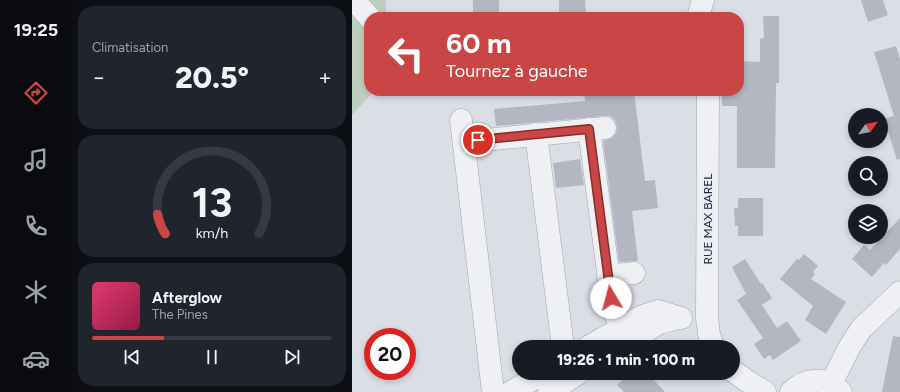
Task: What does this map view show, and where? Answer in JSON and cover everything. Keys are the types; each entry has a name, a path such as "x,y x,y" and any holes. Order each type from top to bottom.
{"street":[{"path":"354,0 365,12"},
{"path":"699,12 703,0"},
{"name":"RUE MAX BAREL","path":"708,96 707,318 711,340"},
{"path":"461,120 493,392"},
{"path":"464,142 597,128 608,276 613,309 621,337"},
{"path":"536,134 562,340"},
{"path":"608,276 634,273"},
{"path":"791,392 804,382 813,380 822,381 836,388 849,348 861,329 900,292"},
{"path":"621,337 640,317 658,311 681,318"},
{"path":"611,340 659,323 681,318 707,318"},
{"path":"740,376 765,392"},
{"path":"511,392 532,380"},
{"path":"549,392 568,380"}],"green space":[{"path":"352,0 386,0 386,12 364,12 364,96 369,96 352,115"}],"building":[{"path":"473,0 499,0 499,12 473,12"},
{"path":"559,0 585,0 586,12 559,12"},
{"path":"861,0 883,0 888,15 868,22"},
{"path":"763,16 779,16 779,83 776,83 775,168 737,168 737,106 722,106 722,96 744,96 744,61 760,62 760,39 764,38"},
{"path":"896,46 900,59 900,159 897,160 888,132 888,118 894,116 874,52"},
{"path":"584,96 635,96 645,181 655,180 658,208 632,211 638,261 619,262 603,141 612,138 616,133 617,127 615,120 610,116 604,116 496,126 494,109 585,101"},
{"path":"580,159 584,185 556,188 553,163"},
{"path":"738,198 763,198 763,236 738,236 738,226 735,226 734,208 738,208"},
{"path":"900,218 900,249 886,265 884,263 872,277 852,259 864,245 870,250 876,244 888,244 888,231"},
{"path":"804,254 818,266 813,272 815,274 811,279 846,302 826,334 805,320 813,306 780,279 797,259 799,260"},
{"path":"745,259 772,298 762,305 777,328 787,321 801,341 773,360 770,355 764,359 754,344 763,338 737,300 746,294 732,267"},
{"path":"893,336 900,337 900,392 882,392"},
{"path":"622,380 654,380 665,392 624,392 617,385"}],"route":[{"path":"478,140 589,129 611,298"}]}
